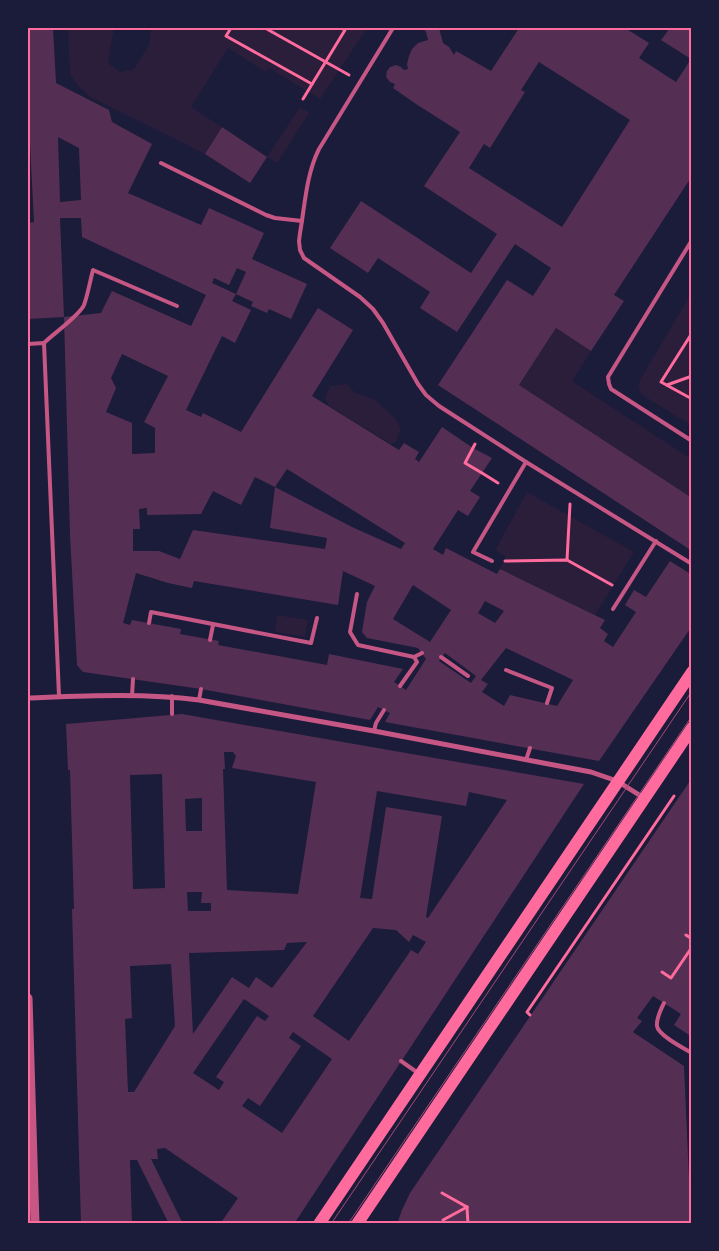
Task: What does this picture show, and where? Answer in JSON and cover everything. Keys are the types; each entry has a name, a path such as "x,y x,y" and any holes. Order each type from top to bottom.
{"main road":[{"path":"319,1224 692,672"},
{"path":"357,1224 692,728"}],"street":[{"path":"28,698 60,696 172,696 199,700 591,772 617,781 644,798"},
{"path":"28,998 35,1224"}],"lane":[{"path":"394,28 314,160 299,241 300,250 304,258 360,297 373,309 426,395 439,406 692,564"},
{"path":"160,164 266,215 302,221"},
{"path":"692,240 608,377 611,389 692,440"},
{"path":"28,344 44,343 84,306 93,270 177,306"},
{"path":"44,343 60,696"},
{"path":"492,561 473,552 526,462"},
{"path":"613,609 656,541"},
{"path":"357,594 350,632 358,644 414,657 422,653"},
{"path":"149,623 151,612 311,643 317,618"},
{"path":"210,640 213,625"},
{"path":"400,686 417,662 414,657"},
{"path":"442,658 468,676"},
{"path":"506,670 552,688 547,703"},
{"path":"132,696 133,679"},
{"path":"199,700 201,689"},
{"path":"172,696 172,714"},
{"path":"374,731 376,723 384,710"},
{"path":"526,760 530,748"},
{"path":"664,1003 657,1028 660,1033 692,1053"},
{"path":"401,1061 419,1074"}],"path":[{"path":"231,28 226,36 312,84"},
{"path":"265,28 361,81"},
{"path":"303,99 345,30 341,28"},
{"path":"692,333 661,382 692,399"},
{"path":"667,385 692,376"},
{"path":"482,434 465,463 509,491"},
{"path":"567,560 571,490"},
{"path":"492,561 567,560 624,592"},
{"path":"530,1015 527,1012 674,796"},
{"path":"686,935 692,938"},
{"path":"662,972 671,978 692,947"},
{"path":"442,1193 467,1207"},
{"path":"443,1220 467,1207"},
{"path":"467,1207 468,1224"}],"shaded area":[{"path":"68,28 114,28 108,63 120,72 134,69 149,45 151,28 367,28 320,99 269,68 266,72 228,48 191,107 222,127 205,154 90,97 80,88 70,75"},
{"path":"300,107 309,113 277,163 267,157"},
{"path":"691,294 691,425 642,395 639,386 640,380"},
{"path":"556,328 591,351 572,381 691,459 691,498 519,385"},
{"path":"347,384 354,392 375,400 395,418 401,429 396,442 391,444 329,406 325,397 330,386"},
{"path":"527,492 634,552 595,615 500,569 506,557 495,550"},
{"path":"277,615 308,620 305,637 275,632"}],"building":[{"path":"28,28 53,28 56,83 109,110 112,122 152,144 128,193 201,225 209,208 264,233 252,259 307,284 291,319 269,309 267,313 251,306 253,302 236,294 232,301 251,310 235,343 222,336 186,410 201,417 203,413 241,432 318,308 353,330 312,396 399,450 404,443 419,452 415,459 419,462 442,427 473,448 492,458 470,491 480,497 468,516 458,510 433,549 443,555 446,548 497,574 500,569 605,620 600,628 608,634 604,641 613,647 636,612 625,605 634,590 646,597 670,561 692,575 692,626 599,761 385,722 390,713 378,707 370,720 201,689 83,672 77,665 70,535 64,317 28,319 28,223 34,222 28,105","holes":["58,137 79,148 81,200 60,202","60,218 81,218 82,237 206,295 191,326 112,291 101,313 64,317","237,268 246,272 236,294 212,283 214,278 229,285","122,354 168,376 144,422 155,428 155,453 132,454 132,423 106,412 116,388 111,378","287,469 405,543 401,549 352,527 275,487","255,477 275,487 270,528 327,538 325,549 193,530 180,559 159,551 133,551 133,529 140,529 139,509 147,508 147,515 201,514 213,491 241,505","343,571 375,586 367,602 362,632 367,638 418,648 426,659 406,690 394,682 403,669 329,654 327,665 218,645 219,641 180,634 181,629 132,620 130,625 123,623 136,573 192,588 194,581 338,605","413,585 451,610 430,642 393,619","485,601 504,611 495,623 478,613","506,648 573,680 557,706 510,695 504,706 482,692 488,684 481,680","445,653 476,676 471,683 439,661"]},
{"path":"423,28 439,28 443,43 449,47 454,55 456,51 491,71 519,28 625,28 649,43 639,58 676,82 691,59 661,40 670,28 692,28 692,176 614,295 624,301 591,351 556,328 519,385 692,498 692,551 438,385 507,280 533,296 551,268 515,244 457,332 420,308 430,292 378,258 368,273 330,248 361,201 471,273 497,234 424,186 460,132 393,88 395,84 386,77 390,67 396,65 404,70 408,69 407,64 412,49 418,43 428,40","holes":["539,62 630,120 562,227 469,168 484,144 490,148 525,92 521,90"]},
{"path":"222,127 267,157 250,183 205,154"},
{"path":"182,714 584,784 294,1224 220,1224 238,1198 165,1148 157,1149 158,1159 151,1159 183,1224 169,1224 137,1160 130,1160 132,1224 81,1224 70,770 68,770 66,724","holes":["224,752 233,752 236,756 232,768 316,782 298,894 227,890 223,769 225,769","162,774 165,888 133,889 130,775","377,791 466,806 469,792 507,800 428,918 426,917 442,816 386,807 372,899 360,898","202,798 202,831 186,831 185,799","187,892 202,892 201,903 211,903 211,911 188,911","373,928 396,930 409,942 413,935 426,942 418,954 411,950 349,1041 313,1016","307,942 272,988 256,977 249,988 232,977 193,1034 189,953 284,950 287,943","171,964 175,1026 134,1092 128,1092 125,1019 132,1018 130,966","244,999 269,1016 265,1021 257,1016 216,1077 224,1082 219,1090 193,1073","293,1032 332,1059 282,1133 242,1106 248,1098 260,1106 301,1046 289,1038"]},
{"path":"692,778 692,1037 674,1025 681,1014 653,996 637,1018 642,1021 633,1032 684,1066 689,1179 692,1179 692,1224 397,1224 410,1193"}],"tram line":[{"path":"331,1224 692,691"},
{"path":"348,1224 692,716"}]}
